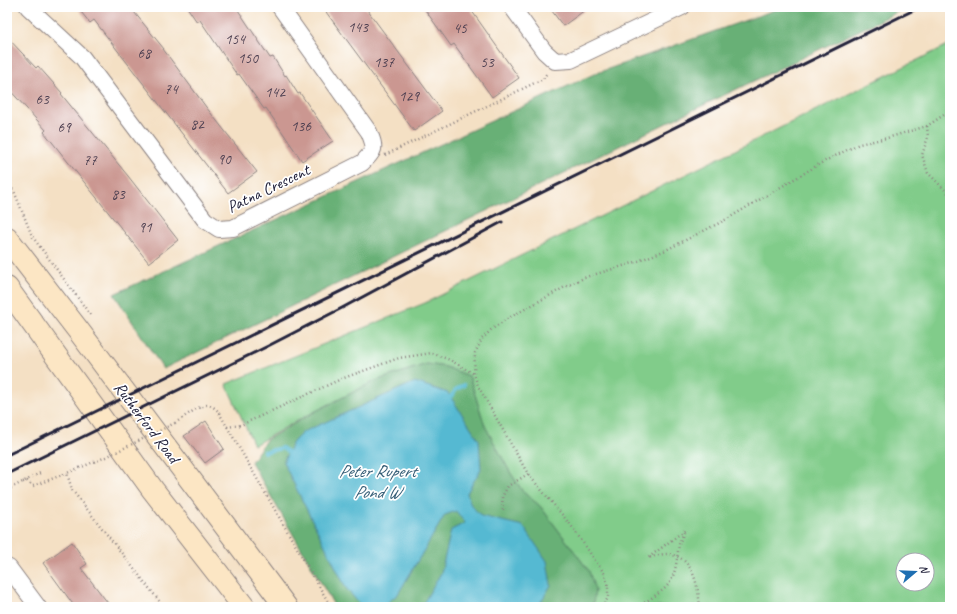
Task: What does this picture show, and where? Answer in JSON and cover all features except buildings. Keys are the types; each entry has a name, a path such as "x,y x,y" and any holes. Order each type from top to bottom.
{"main road":[{"name":"Rutherford Road","path":"7,238 286,607"},
{"name":"Rutherford Road","path":"7,288 153,490 244,607"}],"street":[{"name":"Patna Crescent","path":"28,7 82,57 205,220 219,229 233,228 362,163 372,154"},
{"path":"280,7 369,132 374,145 372,154"},
{"path":"512,7 544,51 555,61 571,60 682,7"},
{"path":"7,567 38,607"}],"path":[{"path":"372,154 386,156 543,79 555,61"},
{"path":"602,607 608,598 608,585 604,573 570,524 528,474 478,386 474,374 475,353 482,339 491,330 565,287 586,277 633,263 666,250 727,219 822,162 859,144 887,138 927,126 950,111"},
{"path":"927,126 928,137 922,155 928,173 950,195"},
{"path":"227,427 241,425 341,379 399,358 432,353 450,360 474,374"},
{"path":"23,482 27,481 33,486 67,474 106,457 175,423 198,409 206,406 213,407 218,411 331,607"},
{"path":"7,490 42,472"},
{"path":"67,474 72,490 164,607"},
{"path":"503,510 502,497 508,486 528,474"},
{"path":"638,607 665,588 674,575 677,557 679,543 685,530 648,558 663,554 673,554 677,557 685,562 696,578 700,607"}],"green space":[{"path":"783,7 908,7 685,114 163,369 114,294 594,74"},
{"path":"950,44 950,607 589,607 593,604 589,571 540,506 523,492 510,472 485,426 469,376 446,367 427,364 375,381 304,417 254,445 226,384 425,303"},
{"name":"Peter Rupert Pond W","path":"427,364 446,367 469,376 485,426 510,472 523,492 540,506 589,571 595,590 593,604 589,607 335,607 251,462 266,440 316,411 375,381"}],"water":[{"name":"Peter Rupert Pond W","path":"415,382 448,393 479,440 481,469 467,493 471,505 481,516 523,526 547,561 551,585 539,605 536,607 421,607 441,573 451,530 465,523 456,511 445,515 398,594 382,607 362,607 346,588 283,462 293,442 303,432"}],"waterway":[{"path":"447,401 457,389 464,385"},
{"path":"264,452 282,448 291,454"}],"railway":[{"path":"7,455 920,7"},
{"path":"7,474 268,346 502,222"}]}
